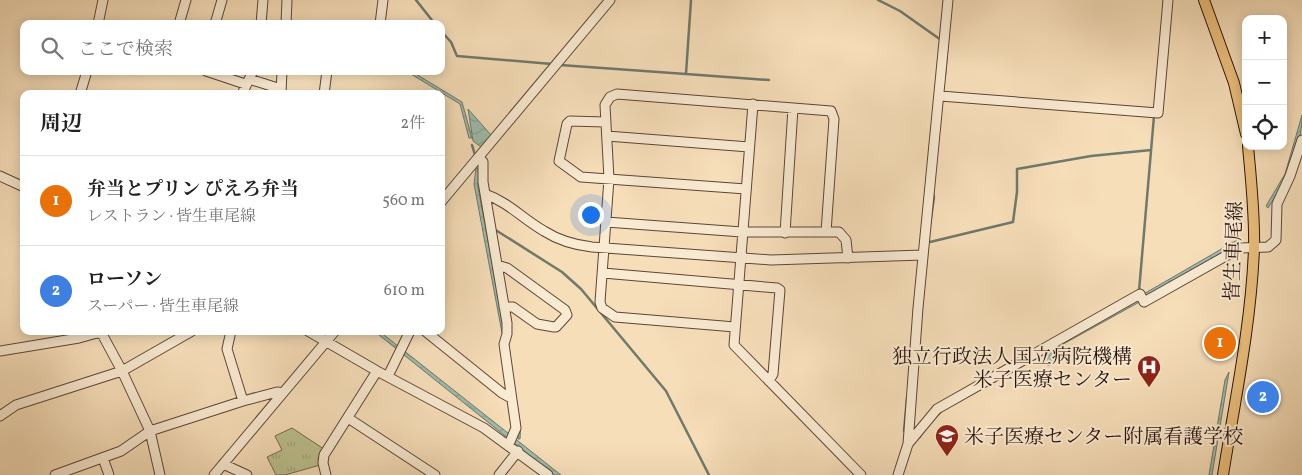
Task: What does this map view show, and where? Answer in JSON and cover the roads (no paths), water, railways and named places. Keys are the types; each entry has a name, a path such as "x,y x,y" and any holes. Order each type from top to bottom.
{"main road":[{"path":"1204,0 1234,83 1242,117"},
{"name":"皆生車尾線","path":"1223,475 1250,306 1254,248 1248,150"}],"street":[{"path":"99,20 103,0"},
{"path":"180,20 186,0"},
{"path":"216,20 222,0"},
{"path":"286,20 288,0"},
{"path":"380,20 383,0"},
{"path":"445,197 610,0"},
{"path":"898,475 908,444 948,0"},
{"path":"940,96 1158,113 1168,0"},
{"path":"261,1 261,20"},
{"path":"82,90 86,75"},
{"path":"231,75 249,78 279,90"},
{"path":"281,90 282,75"},
{"path":"325,90 326,75"},
{"path":"244,90 249,78"},
{"path":"735,327 610,315 602,308 600,302 609,179 605,105 610,97 617,94 827,109 834,114 826,232"},
{"path":"753,104 734,345 861,475"},
{"path":"785,233 794,108"},
{"path":"605,122 570,120 567,124 559,161 581,177 746,189"},
{"path":"607,136 749,147"},
{"path":"908,444 928,418 945,404 1140,294 1144,302 1240,248 1268,247 1276,240 1277,204 1290,176 1302,140"},
{"path":"479,158 483,162 485,194 504,307 511,398 516,428 512,440"},
{"path":"0,176 20,185"},
{"path":"485,194 500,199 544,232 578,245 786,260 924,255"},
{"path":"606,222 742,232 826,232 842,234 846,240 848,258"},
{"path":"497,265 507,268 565,310 567,315 554,327 537,324 513,307 504,307"},
{"path":"603,273 777,288 780,290 773,374 769,381"},
{"path":"55,335 56,341"},
{"path":"0,350 83,335"},
{"path":"103,335 150,431 160,475"},
{"path":"0,416 16,405 122,371 185,335"},
{"path":"230,335 227,349 243,401"},
{"path":"315,335 377,371 484,428 512,440 518,451 548,475"},
{"path":"214,475 332,335"},
{"path":"388,376 408,335"},
{"path":"430,335 502,394 511,398"},
{"path":"326,475 323,458 377,371"},
{"path":"55,475 66,473 121,451 150,431 243,401 277,392 283,394"},
{"path":"348,418 435,475"},
{"path":"499,475 518,451"},
{"path":"103,458 109,475"},
{"path":"223,464 247,475"}],"water":[{"path":"413,75 418,75 442,90 437,90"},
{"path":"445,92 462,102 472,138 469,138 460,104 445,95"},
{"path":"468,109 491,135 481,147 473,141"},
{"path":"1302,115 1299,140 1292,164 1268,208 1266,206 1285,174"},
{"path":"476,168 479,169 478,187 510,352 519,419 520,439 518,439 519,429 507,344 502,333 474,184"},
{"path":"1237,240 1240,243 1172,284 944,410 927,427 920,438 917,436 931,417"},
{"path":"379,335 384,335 561,475 554,475"},
{"path":"1061,346 1067,355 1048,366 1043,358"},
{"path":"1229,372 1212,475 1209,475 1225,380"}],"waterway":[{"path":"416,0 432,20"},
{"path":"691,0 686,74 769,80"},
{"path":"878,0 900,11 941,40"},
{"path":"445,35 451,42 457,56 552,64"},
{"path":"945,75 947,51"},
{"path":"560,65 686,74"},
{"path":"1139,291 1154,116"},
{"path":"472,145 475,155"},
{"path":"930,242 1013,222 1017,192 1017,169 1091,156 1151,150"},
{"path":"930,225 933,193"},
{"path":"494,229 562,272 581,289 666,391 709,475"},
{"path":"904,431 907,398"}],"place":[{"name":"弁当とプリン ぴえろ弁当","path":"1220,343"},
{"name":"独立行政法人国立病院機構 米子医療センター","path":"1149,388"},
{"name":"ローソン","path":"1263,397"},
{"name":"米子医療センター附属看護学校","path":"947,457"}]}
